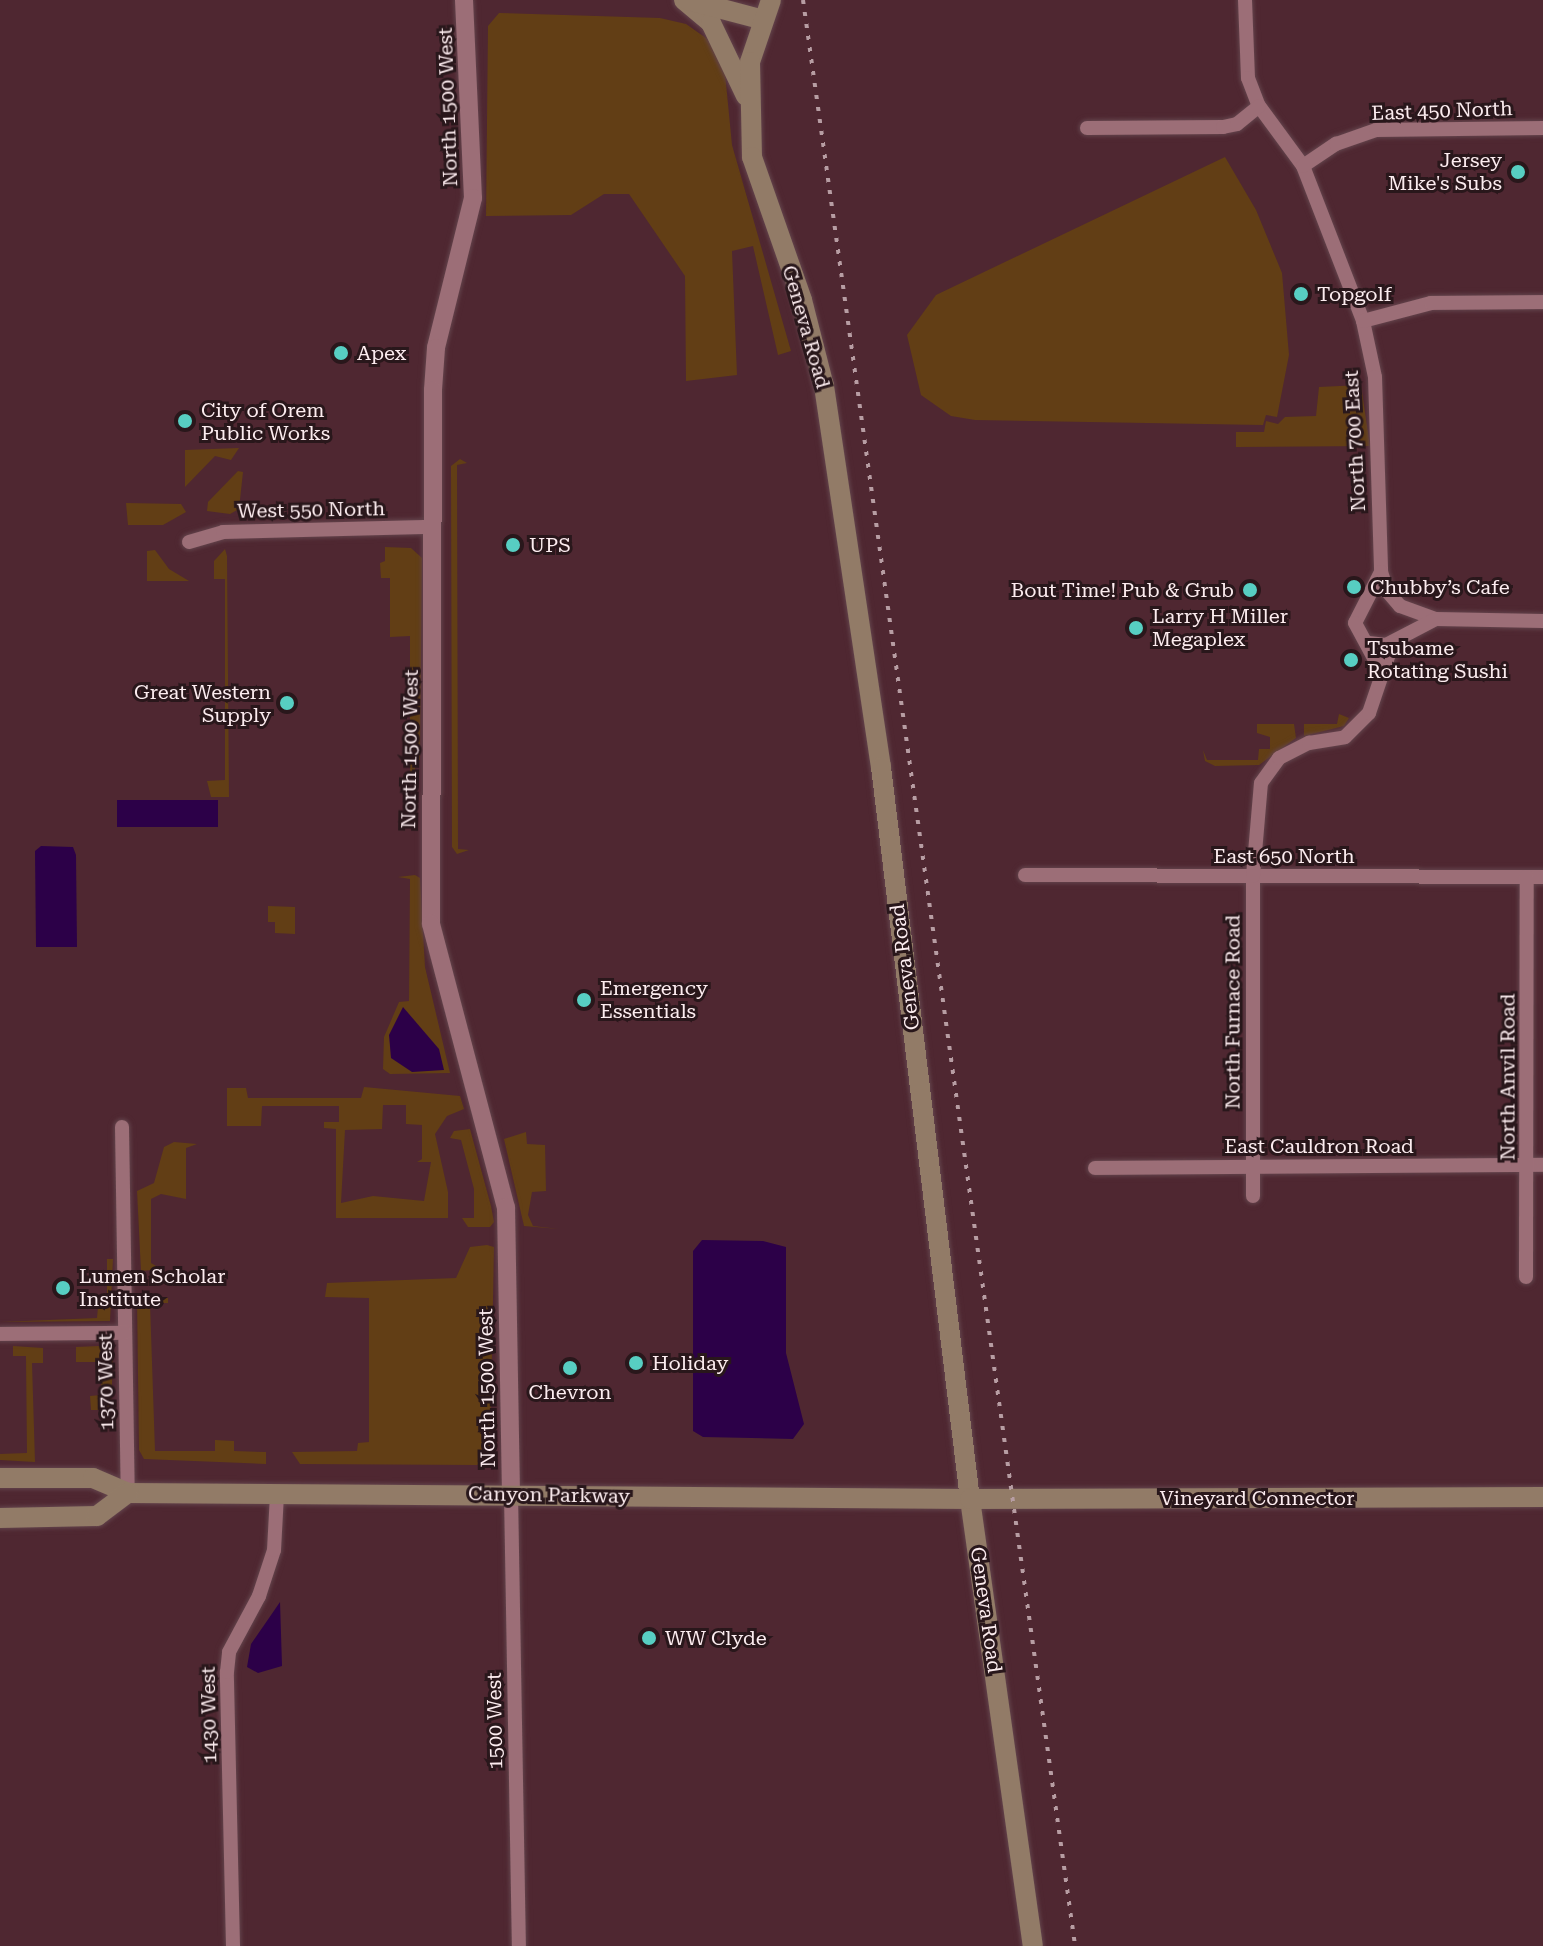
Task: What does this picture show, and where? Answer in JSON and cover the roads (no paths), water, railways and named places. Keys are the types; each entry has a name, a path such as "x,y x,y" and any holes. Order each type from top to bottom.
{"main road":[{"path":"686,0 760,19"},
{"path":"686,0 711,23 747,98"},
{"name":"Geneva Road","path":"771,0 760,19 747,98 752,157 802,300 824,386 881,767 970,1499 1033,1946"},
{"name":"Canyon Parkway","path":"0,1478 93,1478 128,1493 970,1499"},
{"path":"0,1518 97,1516 128,1493"},
{"name":"Vineyard Connector","path":"970,1499 1543,1497"}],"street":[{"name":"North 1500 West","path":"464,0 473,198 436,348 431,924 506,1207 511,1494"},
{"name":"North 700 East","path":"1245,0 1248,78 1259,106 1303,166 1363,321 1375,377 1381,572"},
{"path":"1087,128 1223,127 1237,124 1259,106"},
{"name":"East 450 North","path":"1303,166 1336,144 1376,130 1543,128"},
{"path":"1363,321 1431,303 1543,302"},
{"name":"West 550 North","path":"189,542 223,532 434,527"},
{"path":"1253,876 1264,775 1299,746 1345,737 1369,713 1381,671 1405,620 1381,572"},
{"path":"1381,572 1360,607 1355,623 1369,643 1381,671"},
{"path":"1360,607 1372,597 1397,603 1436,619 1543,621"},
{"path":"1369,643 1396,639 1436,619"},
{"name":"East 650 North","path":"1025,875 1543,877"},
{"name":"North Furnace Road","path":"1253,876 1253,1196"},
{"name":"North Anvil Road","path":"1526,1277 1536,1165 1527,877"},
{"name":"1370 West","path":"122,1127 128,1493"},
{"name":"East Cauldron Road","path":"1095,1168 1536,1165"},
{"path":"0,1334 125,1333"},
{"name":"1430 West","path":"233,1946 227,1672 229,1652 259,1596 274,1550 277,1494"},
{"name":"1500 West","path":"511,1494 519,1946"}],"railway":[{"path":"803,0 1075,1946"}],"place":[{"name":"Jersey Mike's Subs","path":"1518,172"},
{"name":"Topgolf","path":"1301,294"},
{"name":"Apex","path":"341,353"},
{"name":"City of Orem Public Works","path":"185,421"},
{"name":"UPS","path":"513,545"},
{"name":"Chubby’s Cafe","path":"1354,587"},
{"name":"Bout Time! Pub & Grub","path":"1250,590"},
{"name":"Larry H Miller Megaplex","path":"1136,628"},
{"name":"Tsubame Rotating Sushi","path":"1351,660"},
{"name":"Great Western Supply","path":"287,703"},
{"name":"Emergency Essentials","path":"584,1000"},
{"name":"Lumen Scholar Institute","path":"63,1288"},
{"name":"Holiday","path":"636,1363"},
{"name":"Chevron","path":"570,1368"},
{"name":"WW Clyde","path":"649,1638"}]}
